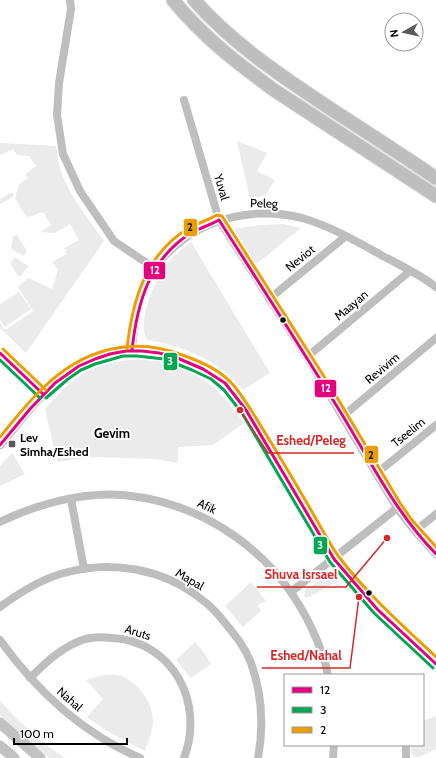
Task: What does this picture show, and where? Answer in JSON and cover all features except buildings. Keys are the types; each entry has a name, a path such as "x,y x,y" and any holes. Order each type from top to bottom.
{"highway":[{"path":"173,0 204,34 242,67 274,90 436,196"},
{"path":"194,0 229,35 262,62 436,178"}],"main road":[{"path":"0,723 40,758"},
{"path":"0,746 14,758"}],"street":[{"path":"70,0 71,9 59,83 57,115 63,154 80,191 114,241 154,268"},
{"name":"Yuval","path":"184,100 219,220 343,416 397,508 436,554"},
{"name":"Peleg","path":"132,350 133,333 139,302 154,268 178,242 191,234 219,220 242,215 261,214 289,216 321,224 415,273 436,287"},
{"name":"Neviot","path":"269,299 346,236"},
{"name":"Maayan","path":"307,358 410,271"},
{"name":"Revivim","path":"343,416 436,338"},
{"path":"0,445 43,394 62,377 78,366 106,355 119,351 152,351 178,357 206,370 229,388 246,410 334,559 377,609 436,664"},
{"path":"0,353 43,394"},
{"name":"Tseelim","path":"377,474 436,425"},
{"name":"Afik","path":"0,522 15,514 40,506 71,499 102,495 130,496 165,503 207,518 229,531 249,546 263,559 291,592 305,614 318,643 328,674"},
{"path":"71,499 84,569"},
{"path":"291,592 397,508"},
{"path":"415,531 436,514"},
{"name":"Mapal","path":"0,607 46,579 62,573 84,569 118,567 141,570 185,588 202,599 220,617 238,638 250,662 261,702 262,721 258,758"},
{"name":"Aruts","path":"30,678 58,653 70,645 86,639 104,637 121,638 150,648 175,671 184,688 189,702 191,717 190,735 184,758"},
{"name":"Nahal","path":"0,640 30,678 69,715 113,744 140,758"},
{"path":"332,758 334,746"},
{"path":"406,746 406,758"}],"shaded area":[{"path":"237,141 267,153 257,171 275,180 266,195 250,199"},
{"path":"0,143 56,146 59,165 72,195 104,241 26,353 0,328 0,323 4,329 7,329 33,311 18,287 28,278 52,289 58,270 52,262 67,254 64,248 79,240 70,224 55,233 40,232 51,225 43,212 28,217 22,211 15,198 19,184 28,178 25,174 36,166 29,156 17,155 13,149 0,155"},
{"path":"10,193 14,194 13,197 0,204 0,199"},
{"path":"283,224 301,228 255,265 232,229 262,225"},
{"path":"17,235 27,251 24,256 11,249 13,236"},
{"path":"191,242 270,373 243,390 226,373 206,359 171,345 147,340 144,333 145,313 157,281 166,265"},
{"path":"15,257 28,266 21,276 18,276 10,263"},
{"path":"19,292 31,309 5,327 0,320 0,304"},
{"path":"143,359 176,365 201,378 213,386 234,409 244,423 213,445 178,447 178,463 154,459 93,457 57,462 45,409 60,392 84,373 108,364 125,360"},
{"path":"12,453 25,474 0,486 0,466"},
{"path":"329,574 336,575 340,580 307,598 304,596 306,589"},
{"path":"251,582 266,601 258,605 261,611 243,627 225,606"},
{"path":"195,642 211,664 191,678 176,660"},
{"path":"104,675 120,675 128,679 144,694 148,701 151,707 153,725 145,751 107,731 87,717 103,699 86,680"},
{"path":"0,701 31,732 65,758 49,758 21,734 0,715"},
{"path":"436,716 436,749 419,757 414,757 411,753 411,746 424,746 424,721"}],"transit line":[{"name":"2","path":"127,349 129,331 137,297 151,265 161,251 189,228 217,215 222,216 332,389 400,503 412,520 436,547"},
{"name":"12","path":"219,220 341,413 384,486 408,521 436,554"},
{"name":"12","path":"132,350 137,316 155,269 165,256 191,233 219,220"},
{"name":"2","path":"0,437 43,388 58,375 92,355 128,347 146,347 166,350 206,365 230,381 245,401 330,543 350,571 361,584 436,657"},
{"name":"2","path":"3,349 46,390"},
{"name":"12","path":"0,445 30,409 55,383 79,366 95,359 126,351 142,351 175,357 203,369 225,383 246,410 334,559 377,609 436,664"},
{"name":"12","path":"0,353 43,394"},
{"name":"3","path":"46,398 81,370 95,364 123,356 164,359 211,379 224,390 242,413 330,562 374,613 433,668"},
{"name":"3","path":"0,360 40,398"}],"place":[{"name":"Eshed/Peleg","path":"240,410"},
{"name":"Lev Simha/Eshed","path":"12,444"},
{"name":"Shuva Isrsael","path":"387,538"},
{"name":"Eshed/Nahal","path":"359,597"}],"district":[{"name":"Gevim","path":"112,433"}]}
